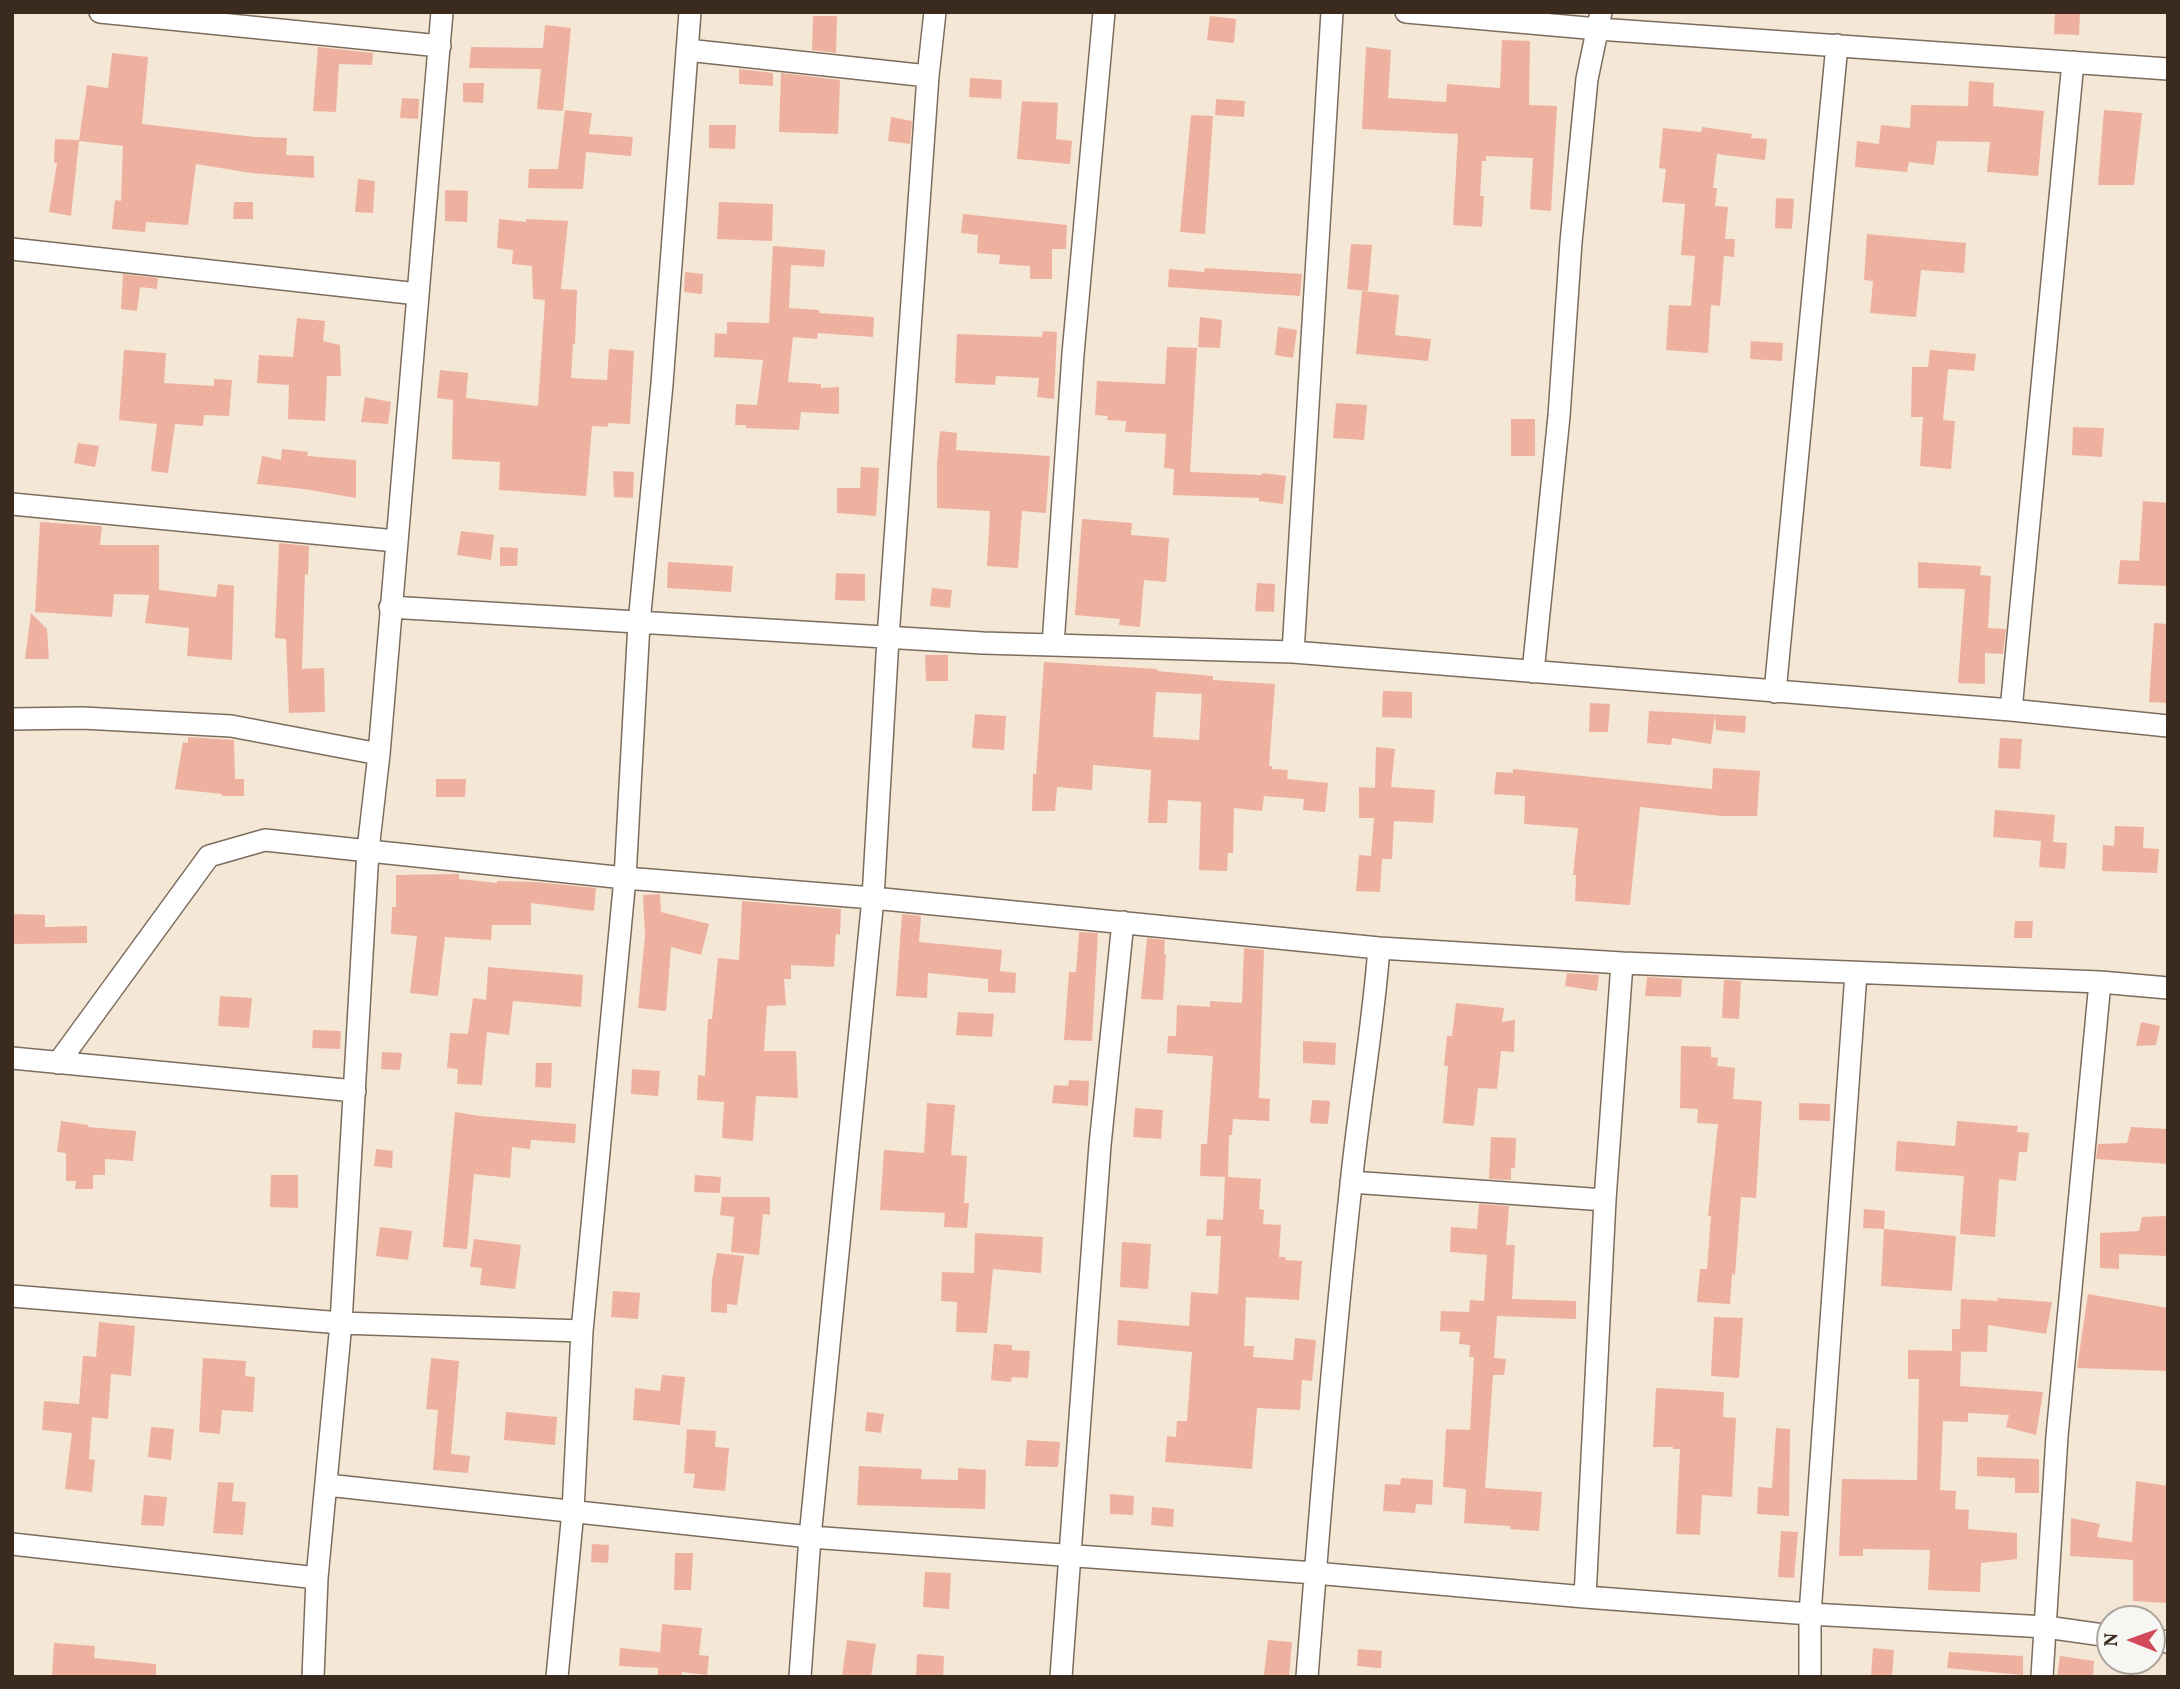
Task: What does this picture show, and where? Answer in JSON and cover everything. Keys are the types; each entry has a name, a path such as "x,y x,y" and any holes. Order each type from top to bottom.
{"street":[{"path":"100,12 440,46"},
{"path":"313,1677 317,1578 341,1323 368,850 379,754 442,12"},
{"path":"557,1677 573,1511 582,1331 625,877 639,623 662,384 690,12"},
{"path":"800,1677 810,1537 873,898 888,638 928,76 935,12"},
{"path":"1053,645 1073,354 1104,12"},
{"path":"1293,652 1332,12"},
{"path":"1406,12 1600,20 1837,45 2168,69"},
{"path":"1534,672 1559,416 1584,106 1600,20"},
{"path":"1775,692 1837,45"},
{"path":"687,50 928,76"},
{"path":"2011,710 2073,62"},
{"path":"12,249 418,293"},
{"path":"12,504 396,541"},
{"path":"390,607 888,638 1293,652 2011,710 2168,726"},
{"path":"12,719 83,718 232,726 379,754"},
{"path":"58,1063 209,856 265,840 1378,948 1622,962 2100,982 2168,988"},
{"path":"1060,1677 1100,1145 1122,922"},
{"path":"1307,1677 1351,1182 1374,1013 1378,948"},
{"path":"1585,1597 1605,1200 1622,962"},
{"path":"1810,1677 1810,1614 1856,973"},
{"path":"2042,1677 2057,1436 2100,982"},
{"path":"12,1058 355,1091"},
{"path":"1351,1182 1605,1200"},
{"path":"12,1296 341,1323 582,1331"},
{"path":"327,1485 810,1537 1315,1573 1810,1614 2046,1627 2096,1634"},
{"path":"12,1544 317,1578"}],"building":[{"path":"2055,12 2080,12 2079,35 2054,34"},
{"path":"813,16 837,16 836,53 812,50"},
{"path":"1210,16 1236,19 1234,43 1207,40"},
{"path":"545,25 571,28 563,111 537,109 541,69 469,68 471,47 543,48"},
{"path":"1502,40 1530,41 1529,105 1557,106 1551,211 1530,209 1533,158 1486,156 1486,161 1482,161 1480,196 1484,196 1482,227 1453,225 1458,134 1362,129 1366,47 1391,50 1388,98 1446,102 1447,84 1500,88"},
{"path":"318,47 373,53 372,65 339,64 336,112 313,111"},
{"path":"112,53 148,57 142,124 287,138 286,155 314,156 314,178 251,173 196,164 188,225 146,222 145,232 112,229 115,200 121,201 123,146 79,141 71,216 49,212 57,163 54,163 55,139 79,140 87,85 108,88"},
{"path":"739,69 773,73 773,86 739,84"},
{"path":"781,73 840,80 838,134 779,132"},
{"path":"970,78 1002,80 1001,99 969,97"},
{"path":"1969,81 1994,83 1993,106 2044,111 2038,176 1987,172 1990,142 1937,141 1934,165 1909,162 1907,172 1855,167 1857,141 1879,144 1881,125 1910,128 1911,105 1968,106"},
{"path":"463,83 484,83 483,103 463,102"},
{"path":"402,98 419,99 418,119 400,118"},
{"path":"1216,99 1245,101 1244,117 1215,115"},
{"path":"1022,101 1058,103 1056,139 1072,141 1070,164 1017,159"},
{"path":"565,110 592,113 589,134 633,137 631,156 586,152 583,189 528,188 529,169 558,169"},
{"path":"2104,110 2142,113 2134,185 2098,185"},
{"path":"1191,115 1213,116 1205,234 1180,232"},
{"path":"891,117 912,121 910,144 888,141"},
{"path":"709,125 736,125 735,149 709,148"},
{"path":"1702,127 1752,134 1751,138 1767,139 1765,160 1717,154 1713,188 1717,188 1715,206 1728,207 1725,239 1735,239 1734,257 1724,256 1720,306 1711,305 1708,353 1666,350 1669,305 1691,306 1695,256 1681,255 1685,204 1662,202 1666,169 1659,168 1663,128 1701,132"},
{"path":"358,179 375,181 373,213 355,212"},
{"path":"445,190 468,191 467,222 445,221"},
{"path":"1776,198 1794,199 1792,229 1775,228"},
{"path":"234,202 253,202 253,219 233,219"},
{"path":"719,202 773,204 772,241 717,239"},
{"path":"963,214 1067,225 1066,249 1052,249 1052,279 1030,279 1030,266 999,264 1000,255 977,253 978,235 961,233"},
{"path":"499,219 526,222 526,219 568,221 561,289 577,290 571,378 607,380 609,349 634,351 630,424 608,423 608,427 592,426 586,496 499,490 500,462 452,459 453,400 437,398 440,370 468,373 466,398 538,406 545,300 533,299 532,266 512,264 513,250 497,248"},
{"path":"1867,234 1966,243 1964,273 1921,270 1916,317 1870,313 1873,281 1864,280"},
{"path":"1351,244 1372,245 1368,291 1347,289"},
{"path":"773,246 825,250 824,267 791,265 789,308 874,317 873,337 818,333 817,339 793,337 788,382 821,384 821,388 839,387 839,414 801,412 799,430 746,428 746,425 735,425 736,404 757,405 763,360 714,357 715,333 727,334 727,322 769,323"},
{"path":"1205,268 1302,274 1300,296 1168,287 1169,269 1204,272"},
{"path":"685,272 703,274 702,294 684,292"},
{"path":"123,274 158,278 157,289 140,287 137,311 121,309"},
{"path":"1362,291 1399,295 1395,335 1431,339 1428,361 1356,354"},
{"path":"1200,317 1222,320 1220,348 1198,347"},
{"path":"297,318 325,321 323,341 340,345 341,376 327,376 325,421 288,419 289,385 257,383 259,355 293,357"},
{"path":"1278,327 1297,330 1293,358 1275,355"},
{"path":"1043,331 1057,332 1054,399 1037,397 1039,378 996,376 995,385 955,383 957,334 1042,337"},
{"path":"1751,341 1783,343 1782,361 1750,359"},
{"path":"1167,347 1197,348 1190,472 1286,476 1283,504 1259,501 1259,498 1173,495 1174,469 1164,468 1166,434 1125,432 1126,421 1107,420 1108,416 1095,415 1097,381 1165,384"},
{"path":"124,350 166,353 164,383 214,386 214,379 232,380 229,416 204,415 203,426 175,424 168,473 151,471 157,424 119,420"},
{"path":"1930,350 1976,354 1974,371 1948,369 1943,420 1955,421 1951,469 1920,466 1923,417 1911,417 1912,367 1928,367"},
{"path":"365,397 391,402 388,424 361,422"},
{"path":"1336,403 1367,405 1364,440 1333,438"},
{"path":"1511,419 1535,419 1535,456 1511,456"},
{"path":"2073,427 2104,428 2102,457 2072,455"},
{"path":"940,431 957,433 956,450 1050,456 1046,513 1022,511 1018,568 987,566 990,511 937,508"},
{"path":"78,443 99,446 95,467 74,463"},
{"path":"282,449 308,452 307,456 356,460 356,498 257,484 262,456 281,460"},
{"path":"861,467 879,468 876,516 837,513 837,488 860,488"},
{"path":"613,471 634,472 633,498 614,497"},
{"path":"2143,501 2168,503 2168,586 2118,584 2120,560 2139,561"},
{"path":"1082,519 1132,523 1131,535 1169,538 1166,582 1144,580 1140,627 1119,625 1120,619 1075,615"},
{"path":"40,522 102,526 100,545 159,545 159,590 216,597 218,584 234,586 232,660 187,656 189,628 145,623 149,595 114,594 112,617 35,612"},
{"path":"461,531 494,535 491,560 457,555"},
{"path":"279,543 309,546 308,575 305,574 302,669 324,668 325,712 289,713 286,639 275,638"},
{"path":"500,547 518,548 517,566 500,566"},
{"path":"668,562 733,566 731,592 667,588"},
{"path":"1918,562 1981,566 1980,575 1991,576 1988,628 2006,629 2003,654 1985,653 1985,684 1958,683 1965,589 1918,588"},
{"path":"836,573 865,574 865,601 835,600"},
{"path":"1257,583 1275,584 1274,612 1255,611"},
{"path":"932,588 952,590 950,608 930,606"},
{"path":"31,613 47,629 49,659 25,659"},
{"path":"2154,623 2168,624 2168,703 2149,702"},
{"path":"925,655 948,655 948,681 926,681"},
{"path":"1044,662 1157,669 1213,676 1213,680 1275,684 1269,766 1272,766 1272,769 1288,770 1287,779 1328,783 1325,812 1303,810 1304,799 1264,796 1262,811 1234,808 1233,853 1228,853 1227,871 1199,870 1201,802 1168,800 1167,823 1148,823 1151,770 1093,765 1092,790 1057,787 1055,811 1032,811 1033,774 1036,774","holes":["1156,692 1202,694 1199,740 1153,737"]},
{"path":"1383,691 1412,692 1412,718 1382,717"},
{"path":"1590,703 1610,704 1608,732 1589,732"},
{"path":"1649,711 1746,716 1745,733 1716,730 1715,716 1711,744 1672,738 1671,745 1647,743"},
{"path":"975,714 1006,716 1004,750 972,748"},
{"path":"188,737 234,740 235,779 244,779 244,796 222,796 175,789 183,742 188,743"},
{"path":"2000,738 2022,739 2020,769 1998,768"},
{"path":"1376,747 1395,749 1391,787 1435,790 1433,823 1394,821 1392,859 1382,859 1380,892 1356,891 1359,855 1371,856 1374,818 1359,818 1359,787 1375,788"},
{"path":"1713,768 1760,771 1757,816 1721,816 1640,807 1630,905 1575,901 1576,875 1573,875 1578,828 1524,824 1525,796 1494,794 1496,772 1513,773 1513,769 1712,789"},
{"path":"436,779 466,779 465,797 436,797"},
{"path":"1995,810 2055,815 2053,842 2067,843 2065,869 2039,867 2041,841 1993,837"},
{"path":"2115,826 2144,827 2143,848 2159,849 2157,873 2102,871 2103,845 2114,846"},
{"path":"459,874 459,879 497,883 535,882 596,888 594,911 531,903 531,925 492,925 491,940 445,937 438,996 410,993 417,936 391,934 392,907 396,907 396,875"},
{"path":"660,894 661,912 709,924 701,955 671,947 666,1011 638,1008 645,936 643,895"},
{"path":"742,901 841,909 840,935 836,934 834,967 791,965 791,979 784,979 786,1005 767,1006 764,1051 796,1051 798,1098 756,1096 753,1141 722,1138 724,1102 697,1100 698,1075 705,1076 708,1019 712,1019 718,958 739,960"},
{"path":"12,914 45,915 45,927 87,926 87,943 12,944"},
{"path":"902,914 921,916 919,942 1002,950 1000,971 1016,973 1015,993 988,992 988,979 928,973 927,998 896,996"},
{"path":"2015,921 2033,921 2032,938 2014,938"},
{"path":"1079,932 1098,933 1092,1041 1064,1040 1069,972 1076,972"},
{"path":"1147,938 1165,940 1163,1000 1141,999"},
{"path":"1244,948 1264,950 1259,1098 1270,1099 1269,1121 1233,1119 1232,1135 1229,1135 1228,1177 1261,1179 1259,1209 1264,1210 1263,1224 1281,1225 1279,1257 1302,1261 1299,1300 1246,1297 1244,1346 1254,1346 1253,1357 1293,1360 1295,1338 1316,1340 1312,1381 1302,1380 1300,1410 1257,1408 1252,1469 1165,1462 1167,1436 1176,1437 1177,1421 1187,1421 1192,1352 1117,1345 1118,1320 1189,1326 1191,1292 1218,1294 1221,1236 1206,1236 1207,1219 1223,1220 1225,1177 1200,1176 1201,1144 1207,1144 1213,1056 1167,1053 1168,1036 1176,1036 1177,1005 1210,1007 1210,1001 1242,1003"},
{"path":"488,967 583,975 581,1007 513,1001 509,1035 487,1032 482,1085 457,1084 458,1069 447,1068 450,1033 468,1034 473,998 486,1000"},
{"path":"1567,973 1599,975 1597,991 1565,986"},
{"path":"1647,977 1682,979 1681,997 1645,996"},
{"path":"1724,980 1741,981 1739,1019 1722,1018"},
{"path":"220,996 252,998 249,1028 218,1026"},
{"path":"1456,1003 1504,1008 1502,1022 1515,1020 1514,1052 1501,1051 1497,1089 1478,1088 1474,1126 1443,1123 1448,1066 1444,1066 1447,1036 1452,1036"},
{"path":"958,1012 994,1014 992,1037 956,1035"},
{"path":"2141,1022 2160,1026 2156,1045 2136,1046"},
{"path":"313,1030 341,1031 340,1049 312,1048"},
{"path":"1303,1041 1336,1043 1335,1065 1303,1063"},
{"path":"1681,1046 1711,1047 1711,1057 1718,1058 1717,1066 1735,1068 1733,1099 1762,1101 1756,1198 1741,1197 1730,1304 1697,1302 1700,1269 1707,1269 1711,1216 1708,1216 1718,1124 1697,1123 1698,1109 1680,1108"},
{"path":"382,1052 402,1053 400,1070 381,1069"},
{"path":"536,1063 552,1063 551,1088 535,1087"},
{"path":"632,1069 660,1071 658,1096 631,1094"},
{"path":"1069,1080 1089,1081 1088,1106 1052,1103 1054,1085 1068,1086"},
{"path":"1312,1100 1330,1101 1328,1124 1310,1123"},
{"path":"927,1103 955,1105 951,1155 967,1156 964,1203 969,1203 967,1228 944,1227 945,1213 880,1210 884,1150 924,1153"},
{"path":"1799,1103 1830,1104 1830,1121 1799,1120"},
{"path":"1135,1108 1163,1110 1161,1139 1133,1137"},
{"path":"455,1112 576,1124 575,1143 531,1140 530,1149 512,1147 510,1178 474,1174 467,1249 443,1247"},
{"path":"61,1121 88,1127 136,1131 133,1161 105,1159 105,1175 93,1175 93,1189 75,1189 76,1181 66,1181 66,1153 57,1152"},
{"path":"1957,1121 2018,1126 2017,1132 2029,1133 2027,1152 2019,1152 2016,1181 1999,1179 1995,1237 1960,1234 1964,1176 1895,1171 1897,1141 1955,1146"},
{"path":"2131,1127 2168,1129 2168,1164 2096,1159 2098,1144 2127,1143"},
{"path":"1491,1137 1516,1138 1515,1168 1511,1168 1511,1180 1489,1179"},
{"path":"376,1149 393,1151 392,1168 374,1166"},
{"path":"271,1175 298,1175 298,1208 270,1207"},
{"path":"695,1175 721,1177 720,1193 694,1192"},
{"path":"722,1197 770,1197 770,1215 763,1214 759,1255 731,1252 734,1217 720,1215"},
{"path":"1479,1204 1509,1206 1506,1245 1515,1245 1512,1299 1576,1301 1576,1319 1497,1316 1494,1358 1506,1359 1504,1375 1493,1375 1485,1488 1542,1492 1539,1531 1464,1523 1466,1489 1443,1487 1446,1429 1470,1430 1474,1357 1469,1357 1470,1345 1459,1344 1460,1332 1440,1331 1441,1311 1469,1312 1470,1300 1484,1301 1487,1255 1450,1252 1451,1227 1477,1229"},
{"path":"1864,1209 1885,1211 1884,1229 1863,1228"},
{"path":"2168,1216 2168,1256 2119,1254 2119,1269 2100,1268 2100,1233 2139,1231 2142,1217"},
{"path":"380,1227 412,1231 408,1260 376,1256"},
{"path":"1884,1229 1956,1236 1952,1291 1881,1286"},
{"path":"975,1233 1043,1237 1041,1273 993,1269 987,1333 956,1332 957,1302 941,1301 942,1272 974,1273"},
{"path":"474,1239 521,1245 515,1289 480,1285 482,1268 470,1267"},
{"path":"1122,1242 1151,1244 1148,1289 1120,1287"},
{"path":"717,1253 744,1256 737,1305 727,1304 727,1313 711,1312 712,1280"},
{"path":"613,1291 640,1293 638,1319 611,1317"},
{"path":"2088,1294 2168,1308 2168,1371 2077,1368"},
{"path":"1997,1298 2052,1302 2046,1334 1988,1325 1987,1352 1952,1351 1952,1329 1960,1329 1961,1299 1998,1301"},
{"path":"1714,1317 1743,1318 1739,1378 1711,1376"},
{"path":"99,1322 135,1326 131,1376 111,1374 108,1419 92,1417 89,1459 95,1460 92,1492 65,1489 72,1433 42,1430 44,1401 79,1404 83,1356 96,1357"},
{"path":"994,1344 1012,1345 1012,1350 1030,1351 1028,1378 1012,1377 1011,1382 991,1380"},
{"path":"1908,1350 1961,1351 1960,1386 2043,1392 2036,1435 2006,1427 2009,1415 1968,1413 1968,1422 1943,1421 1940,1490 1956,1491 1955,1509 1969,1510 1968,1529 2017,1533 2017,1559 1981,1563 1980,1592 1928,1590 1930,1550 1863,1549 1863,1556 1839,1556 1842,1479 1917,1480 1919,1379 1908,1379"},
{"path":"203,1358 246,1361 245,1376 255,1377 253,1412 222,1410 220,1434 199,1432"},
{"path":"431,1358 459,1361 451,1454 470,1456 468,1473 433,1470 438,1410 426,1409"},
{"path":"662,1375 685,1377 680,1425 633,1420 635,1388 660,1391"},
{"path":"1656,1388 1724,1392 1723,1417 1736,1418 1732,1497 1702,1495 1700,1535 1676,1534 1680,1449 1653,1447"},
{"path":"506,1412 557,1417 555,1445 504,1440"},
{"path":"867,1412 884,1414 881,1433 865,1431"},
{"path":"151,1427 174,1429 171,1460 148,1457"},
{"path":"1776,1428 1790,1429 1789,1516 1757,1514 1758,1487 1772,1488"},
{"path":"687,1429 716,1431 715,1447 729,1448 725,1491 693,1488 695,1474 684,1473"},
{"path":"1027,1440 1060,1442 1058,1467 1025,1466"},
{"path":"1977,1457 2039,1459 2039,1493 2015,1493 2015,1478 1977,1476"},
{"path":"859,1466 922,1469 921,1479 958,1480 958,1468 986,1470 985,1509 857,1505"},
{"path":"1401,1478 1433,1480 1432,1505 1416,1504 1415,1513 1383,1511 1385,1484 1400,1485"},
{"path":"2136,1481 2168,1486 2168,1603 2133,1601 2133,1560 2070,1556 2071,1518 2100,1524 2097,1537 2132,1542"},
{"path":"218,1482 234,1483 232,1501 246,1502 243,1535 213,1533"},
{"path":"1110,1494 1134,1496 1133,1515 1110,1514"},
{"path":"144,1495 167,1497 164,1526 141,1525"},
{"path":"1152,1507 1174,1509 1173,1527 1151,1525"},
{"path":"1781,1531 1798,1532 1794,1578 1778,1577"},
{"path":"592,1544 609,1545 608,1563 591,1562"},
{"path":"675,1553 693,1553 691,1590 674,1590"},
{"path":"925,1572 951,1573 949,1609 923,1607"},
{"path":"662,1624 702,1628 699,1655 709,1656 707,1675 682,1672 681,1677 658,1677 658,1668 619,1666 620,1648 660,1652"},
{"path":"847,1640 876,1644 871,1677 842,1677"},
{"path":"1268,1640 1292,1642 1289,1677 1264,1675"},
{"path":"54,1643 95,1646 94,1658 156,1664 156,1677 52,1677"},
{"path":"1873,1648 1894,1650 1892,1677 1871,1677"},
{"path":"1358,1649 1382,1651 1381,1668 1357,1666"},
{"path":"1949,1652 2023,1656 2023,1675 1947,1668"},
{"path":"917,1654 944,1656 943,1677 916,1677"},
{"path":"2060,1656 2094,1661 2093,1677 2057,1677"}]}
